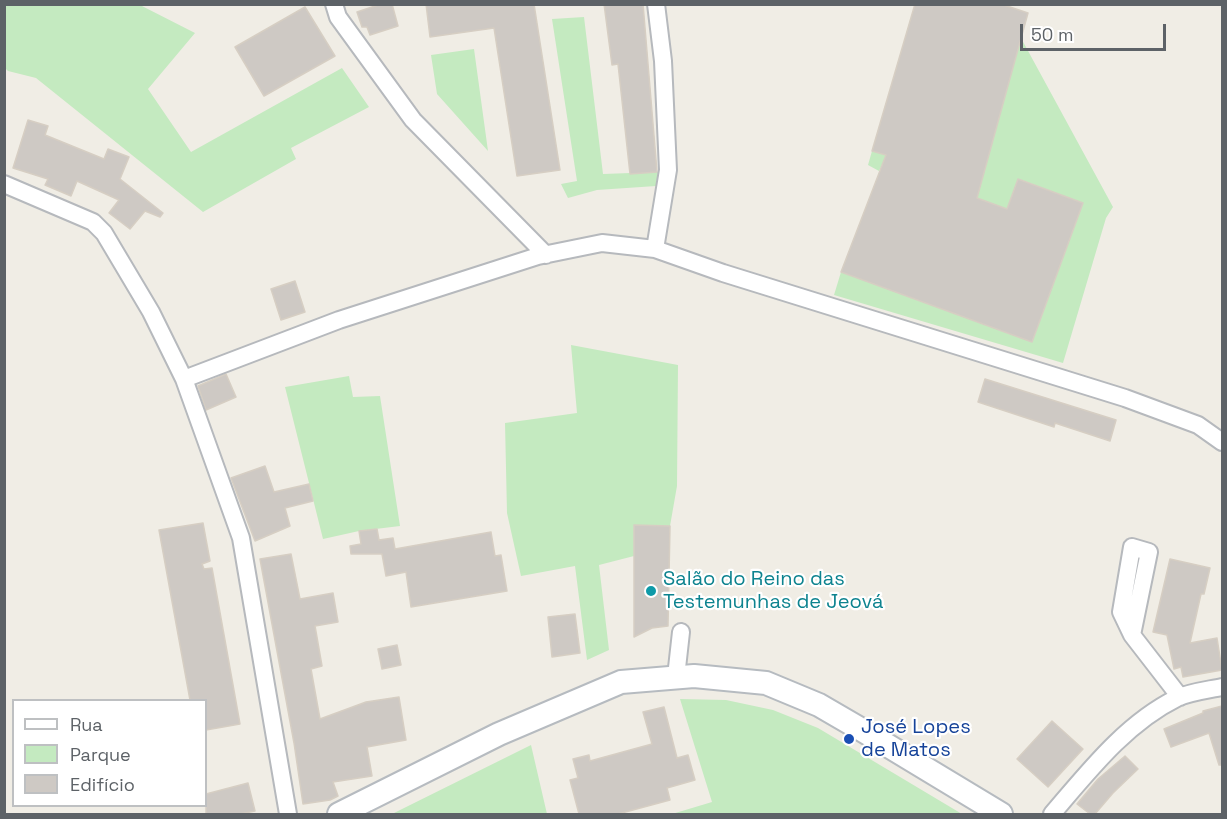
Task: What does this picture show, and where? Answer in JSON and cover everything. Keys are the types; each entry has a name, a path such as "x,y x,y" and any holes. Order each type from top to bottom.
{"street":[{"path":"334,4 338,17 413,120 546,255"},
{"path":"655,249 668,170 663,61 656,4"},
{"path":"4,184 93,222 104,233 151,312 184,379 241,538 288,814"},
{"path":"184,379 339,320 546,255 602,243 655,249 723,273 1125,398 1198,424 1222,442"},
{"path":"676,677 681,632"},
{"path":"1132,635 1180,697"},
{"path":"339,814 499,734 621,682 694,676 766,683 819,705 1001,814"},
{"path":"1052,814 1093,767 1145,717 1180,697 1222,687"}],"green space":[{"path":"4,5 140,5 195,33 148,89 191,152 342,68 369,107 291,148 296,159 203,212 36,78 8,71 5,68"},
{"path":"584,17 603,174 658,172 656,186 597,190 568,198 561,184 577,181 552,19"},
{"path":"1021,38 1113,207 1106,218 1063,363 834,295 841,272 1032,342 1083,203 1019,179 1007,209 883,163 879,171 868,165 872,151 981,183"},
{"path":"474,49 488,151 437,94 431,55"},
{"path":"571,345 678,365 677,486 670,526 634,525 634,556 599,565 609,650 587,660 575,566 521,576 507,513 505,423 577,413"},
{"path":"349,376 353,397 380,396 400,526 359,531 323,539 285,387"},
{"path":"680,699 726,700 773,710 818,728 962,814 672,814 712,802"},
{"path":"531,745 547,814 392,814"}],"building":[{"path":"381,4 392,4 398,26 370,35 367,27 362,27 357,12"},
{"path":"426,4 534,4 560,170 517,176 494,28 430,37"},
{"path":"604,4 643,4 657,172 630,174 618,64 612,65"},
{"path":"915,4 1001,4 1028,13 977,198 1007,209 1018,179 1083,203 1032,342 841,272 886,155 872,151"},
{"path":"305,7 335,56 264,96 235,47"},
{"path":"28,120 48,126 45,135 104,159 108,149 129,157 120,179 163,213 160,217 145,211 130,229 109,213 119,200 77,181 71,196 45,185 48,179 13,168"},
{"path":"295,281 305,312 281,320 271,289"},
{"path":"226,374 236,397 206,410 198,386"},
{"path":"985,379 1116,420 1110,441 1055,423 1054,427 978,402"},
{"path":"265,466 274,492 309,484 313,501 285,508 290,526 255,541 231,478"},
{"path":"203,523 210,561 202,564 204,569 212,568 240,724 207,730 207,699 190,699 159,530"},
{"name":"Salão do Reino das Testemunhas de Jeová","path":"634,525 670,526 668,626 652,628 634,637"},
{"path":"377,529 379,540 393,538 395,549 491,532 495,556 501,555 507,591 411,607 406,572 386,576 382,554 351,554 350,546 361,544 359,531"},
{"path":"291,554 300,599 333,593 338,622 315,626 322,666 311,669 320,719 366,702 399,697 406,740 367,747 372,776 333,782 338,796 330,800 303,804 260,559"},
{"path":"1170,559 1210,568 1204,594 1201,594 1190,643 1217,638 1222,670 1183,677 1181,667 1174,669 1167,635 1153,632"},
{"path":"575,614 580,653 552,657 548,617"},
{"path":"397,645 401,665 382,669 378,649"},
{"path":"1222,706 1222,765 1219,765 1209,733 1171,747 1164,729 1203,713 1203,711"},
{"path":"664,707 677,758 688,755 695,780 667,788 670,800 618,814 579,814 570,780 578,778 573,759 589,755 590,761 652,744 643,712"},
{"path":"1052,721 1083,749 1048,787 1017,759"},
{"path":"1125,756 1138,769 1095,814 1090,814 1077,804 1098,779"},
{"path":"248,783 255,811 240,814 206,814 207,794"}],"place":[{"name":"Salão do Reino das Testemunhas de Jeová","path":"651,591"},
{"name":"José Lopes de Matos","path":"849,739"}]}
